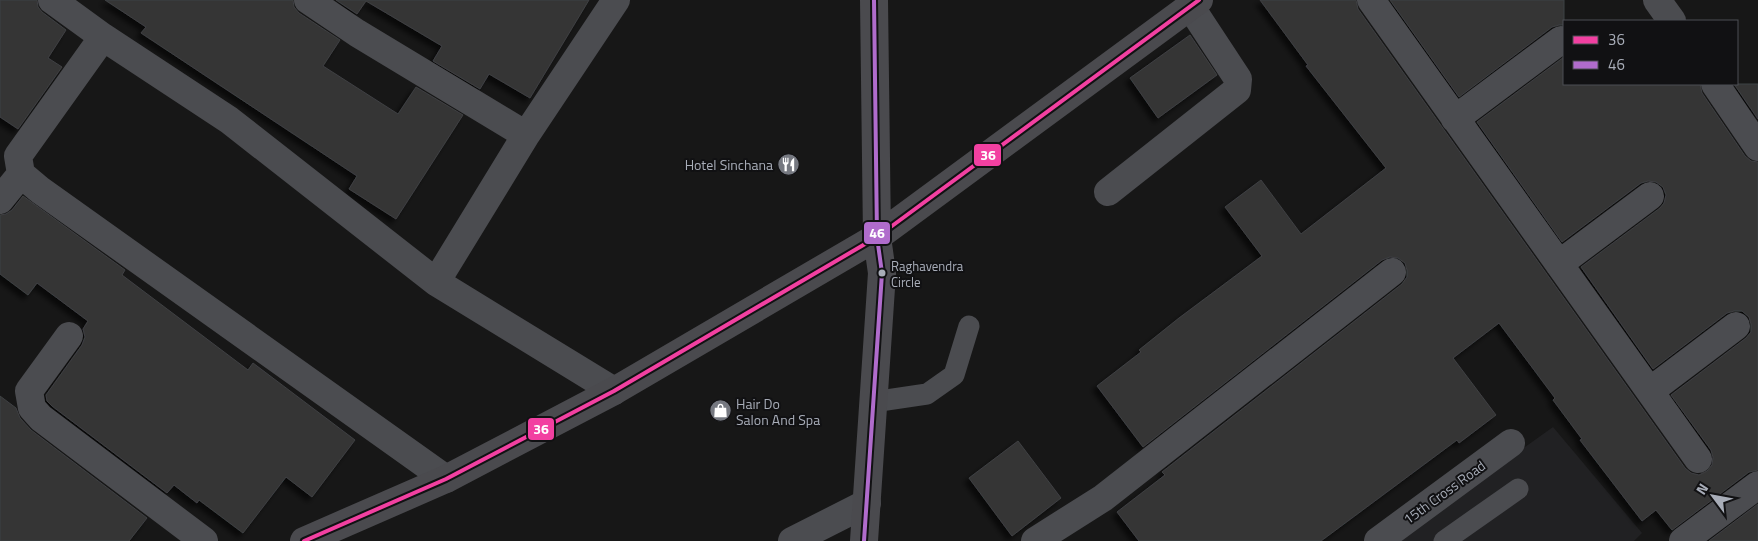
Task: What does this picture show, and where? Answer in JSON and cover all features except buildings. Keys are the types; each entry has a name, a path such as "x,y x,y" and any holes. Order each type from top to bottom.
{"street":[{"path":"52,0 103,37 229,120 436,282 614,391"},
{"path":"308,0 357,33 526,135"},
{"path":"436,282 526,135 616,0"},
{"path":"864,541 882,273 877,237 874,0"},
{"path":"1371,0 1698,459"},
{"path":"1658,0 1671,20"},
{"path":"304,541 446,478 614,391 877,237 1194,3 1238,79 1237,90 1108,192"},
{"path":"0,200 20,174 18,156 103,37"},
{"path":"1455,119 1561,40"},
{"path":"1716,85 1758,147"},
{"path":"20,174 56,202 446,478"},
{"path":"1559,264 1650,196"},
{"path":"1035,541 1103,498 1392,272"},
{"path":"1650,391 1736,326"},
{"path":"68,336 30,391 32,408 41,418 204,541"},
{"name":"15th Cross Road","path":"1378,541 1510,443"},
{"path":"1683,541 1758,485"},
{"path":"792,541 822,534 866,503"}],"lane":[{"path":"873,402 927,394 954,375 969,326"},
{"path":"1444,541 1518,489"}],"shaded area":[{"path":"1553,427 1642,533 1634,541 1393,541"}],"transit line":[{"name":"46","path":"864,541 882,273 877,237 874,0"},
{"name":"36","path":"304,541 446,479 614,391 877,237 1199,0"}],"place":[{"name":"Hotel Sinchana","path":"789,164"},
{"name":"Raghavendra Circle","path":"882,273"},
{"name":"Hair Do Salon And Spa","path":"720,411"}]}
